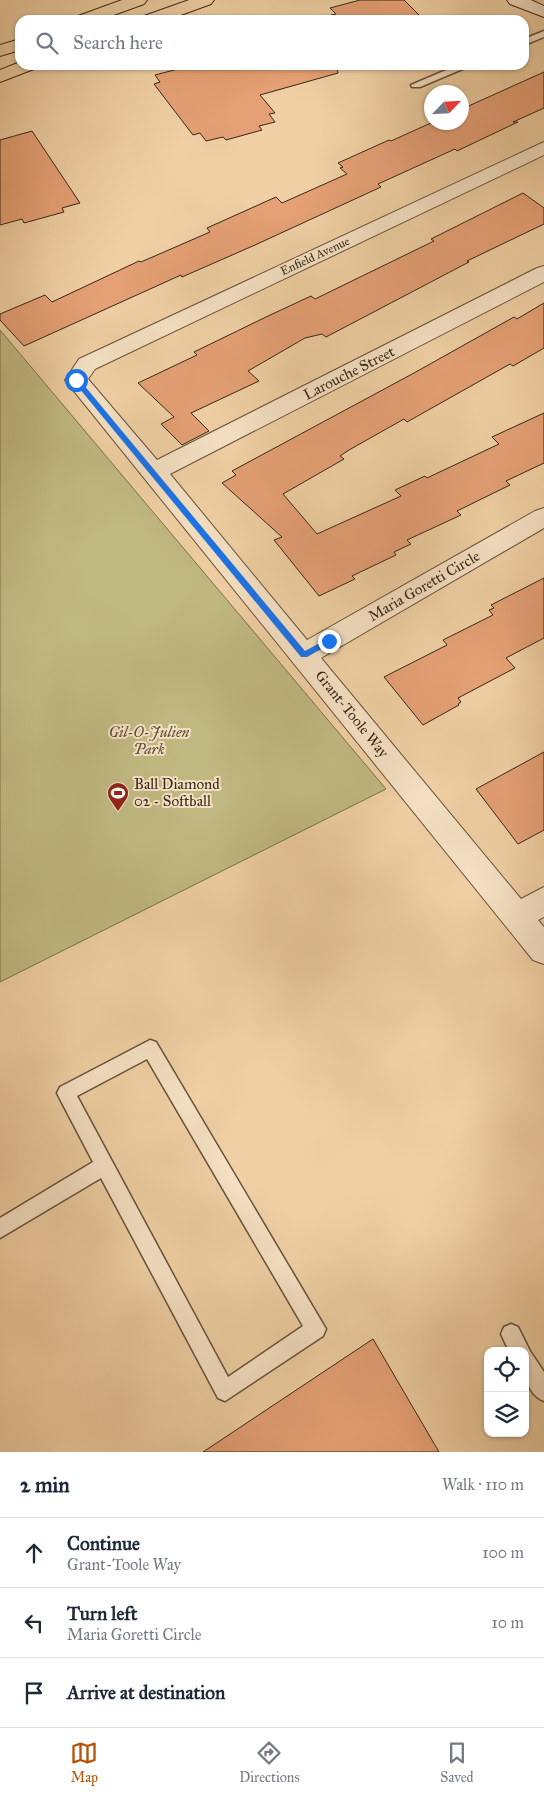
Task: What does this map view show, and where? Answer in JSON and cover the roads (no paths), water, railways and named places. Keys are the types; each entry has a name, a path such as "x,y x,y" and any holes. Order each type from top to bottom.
{"main road":[{"path":"98,15 138,0"},
{"path":"164,15 205,0"},
{"path":"0,51 15,46"},
{"path":"0,76 15,70"}],"street":[{"path":"516,0 544,12"},
{"name":"Enfield Avenue","path":"87,364 544,148"},
{"name":"Larouche Street","path":"154,472 544,273"},
{"name":"Grant-Toole Way","path":"87,364 76,380 154,472 544,950"},
{"name":"Maria Goretti Circle","path":"304,655 544,517"},
{"path":"518,918 544,900"}],"lane":[{"path":"529,40 544,34"},
{"path":"416,86 455,70"},
{"path":"150,1048 316,1329 226,1391 104,1166 66,1093 150,1048"},
{"path":"0,1229 104,1166"},
{"path":"529,1366 544,1391"}],"place":[{"name":"Ball Diamond 02 - Softball","path":"118,812"}],"park label":[{"name":"Gil-O-Julien Park","path":"149,740"}]}
